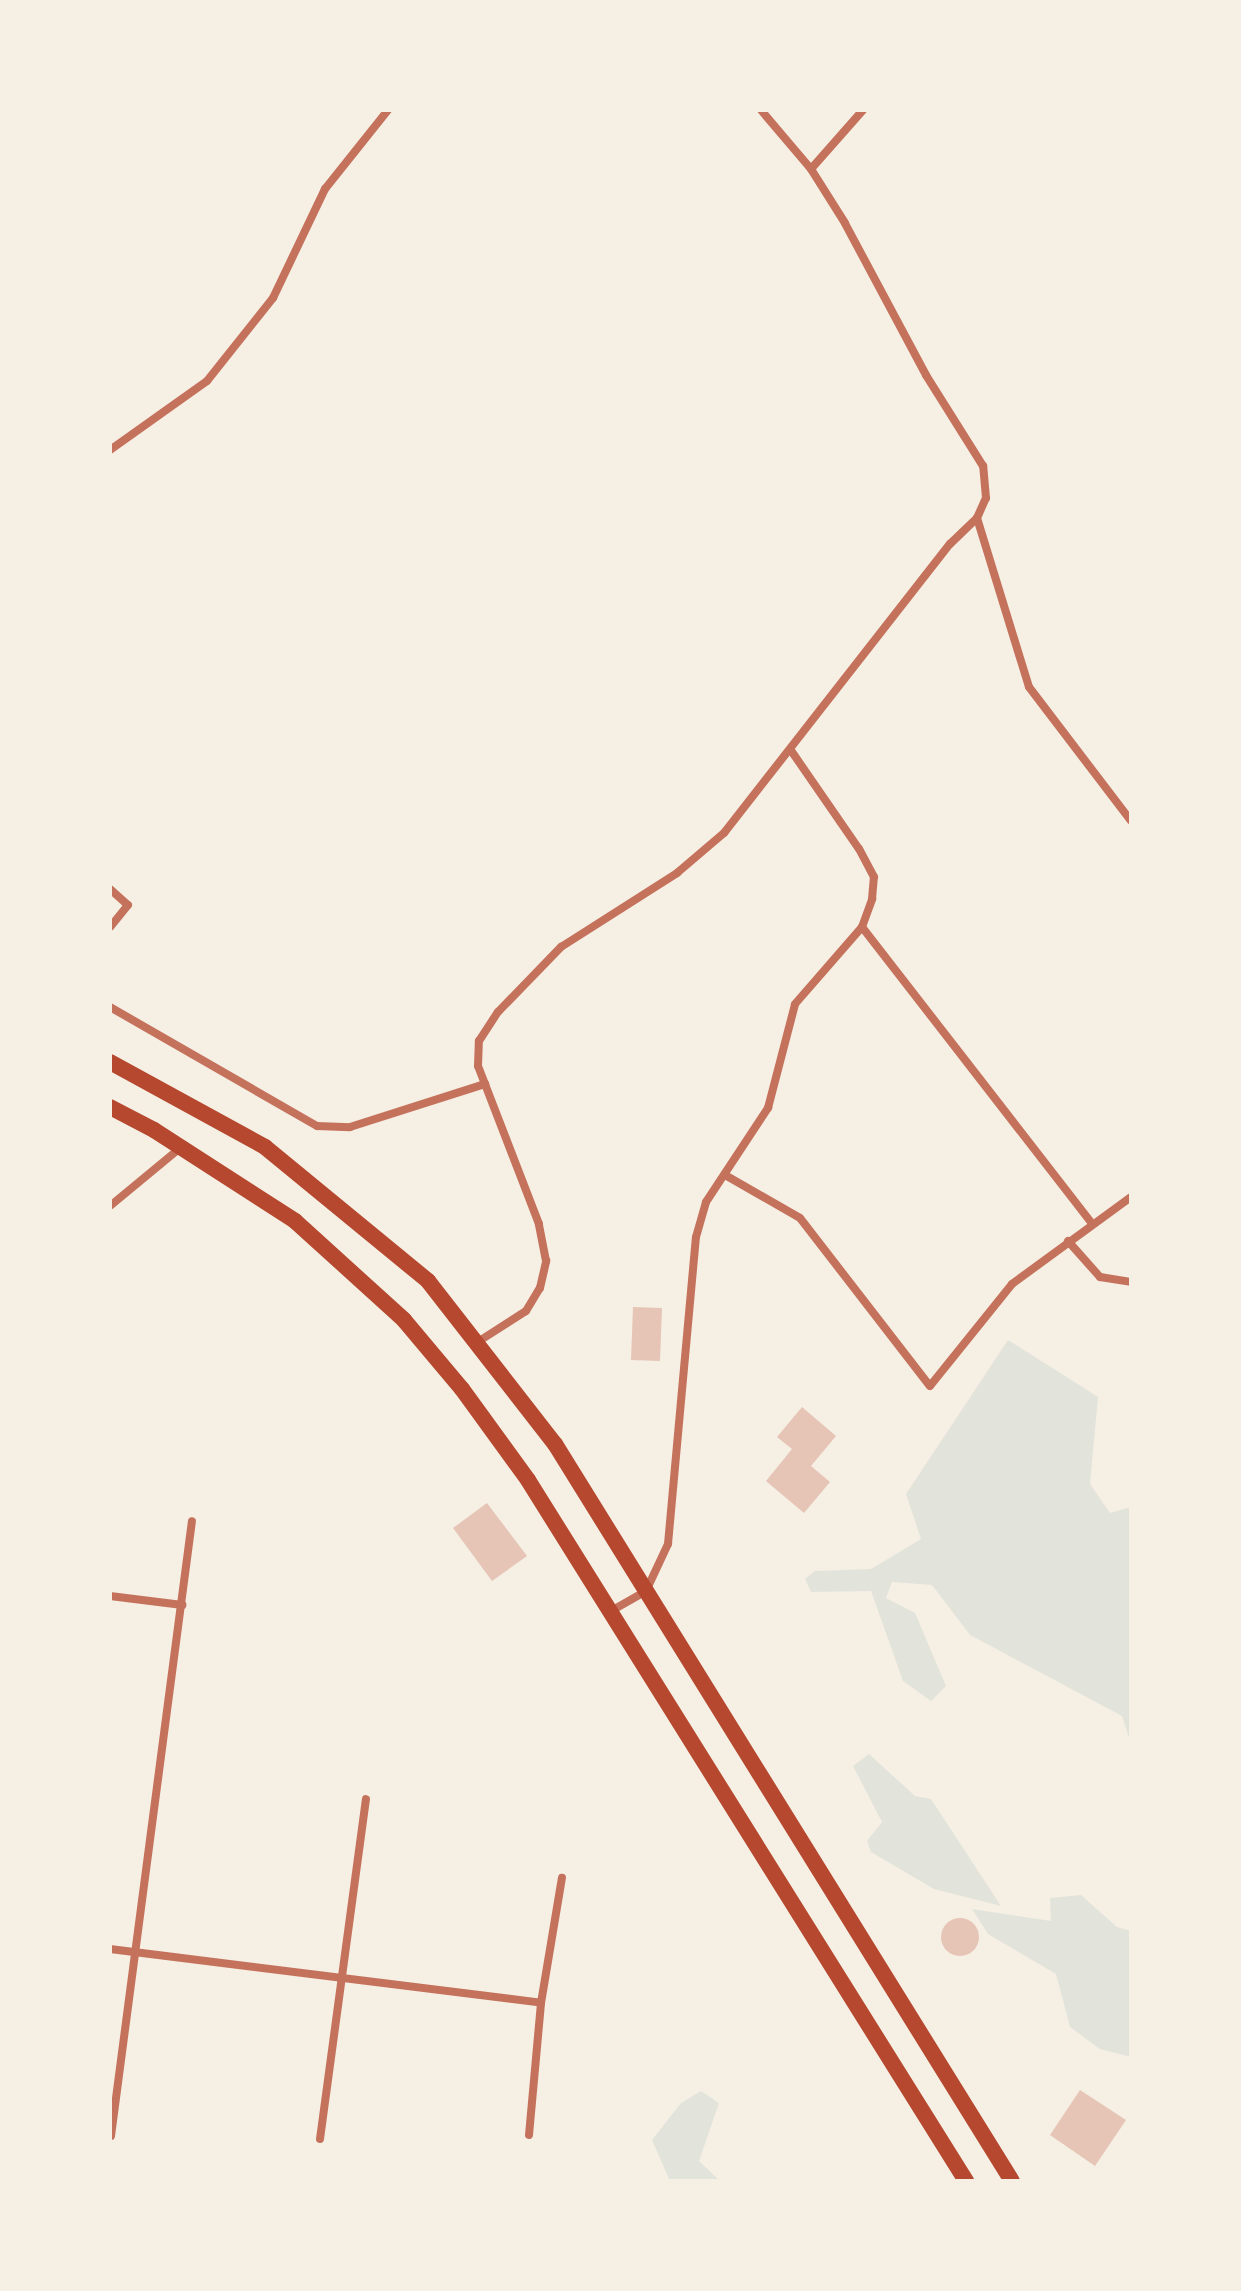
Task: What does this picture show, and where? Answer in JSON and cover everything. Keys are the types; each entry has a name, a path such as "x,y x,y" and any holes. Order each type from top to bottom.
{"main road":[{"path":"110,1062 265,1147 428,1281 555,1444 1012,2181"},
{"path":"110,1107 182,1147 295,1221 404,1320 462,1389 528,1480 966,2181"}],"street":[{"path":"110,450 207,381 273,298 325,189 388,110"},
{"path":"476,1343 526,1311 540,1288 546,1261 539,1224 478,1066 479,1041 498,1012 561,947 677,873 724,833 792,752 950,544 977,518 986,498 983,466 926,375 811,169 761,110"},
{"path":"811,169 863,110"},
{"path":"977,518 1029,687 1131,821"},
{"path":"610,1612 646,1591 668,1544 696,1237 706,1202 768,1108 795,1004 862,927 874,877 792,752"},
{"path":"110,889 128,905 110,927"},
{"path":"862,927 1092,1224"},
{"path":"110,1007 317,1126 350,1127 485,1084"},
{"path":"110,1206 182,1147"},
{"path":"725,1175 800,1218 930,1386 1012,1284 1131,1197"},
{"path":"1068,1241 1100,1277 1131,1282"},
{"path":"111,2136 192,1521"},
{"path":"110,1596 182,1605"},
{"path":"320,2139 366,1799"},
{"path":"529,2135 541,2003 562,1878"},
{"path":"110,1949 541,2003"}],"shaded area":[{"path":"1008,1340 1098,1397 1090,1484 1110,1513 1131,1507 1131,1744 1122,1716 970,1635 932,1585 892,1582 886,1598 915,1613 946,1686 931,1701 903,1681 871,1591 811,1592 805,1579 815,1571 871,1569 921,1539 906,1494"},
{"path":"869,1754 915,1796 931,1799 1001,1906 934,1889 871,1852 867,1841 882,1822 853,1766"},
{"path":"1081,1895 1117,1927 1131,1931 1131,2057 1100,2049 1070,2027 1056,1974 988,1934 972,1909 1051,1921 1050,1898"},
{"path":"701,2091 719,2103 699,2161 720,2181 670,2181 652,2140 681,2103"}],"building":[{"path":"633,1307 662,1308 660,1361 631,1360"},
{"path":"802,1407 836,1436 811,1466 830,1482 804,1513 766,1481 792,1449 777,1437"},
{"path":"487,1503 527,1556 492,1581 453,1528"},
{"path":"960,1918 974,1923 979,1937 974,1951 960,1956 946,1951 941,1937 946,1923"},
{"path":"1080,2090 1126,2120 1095,2166 1050,2135"}]}
